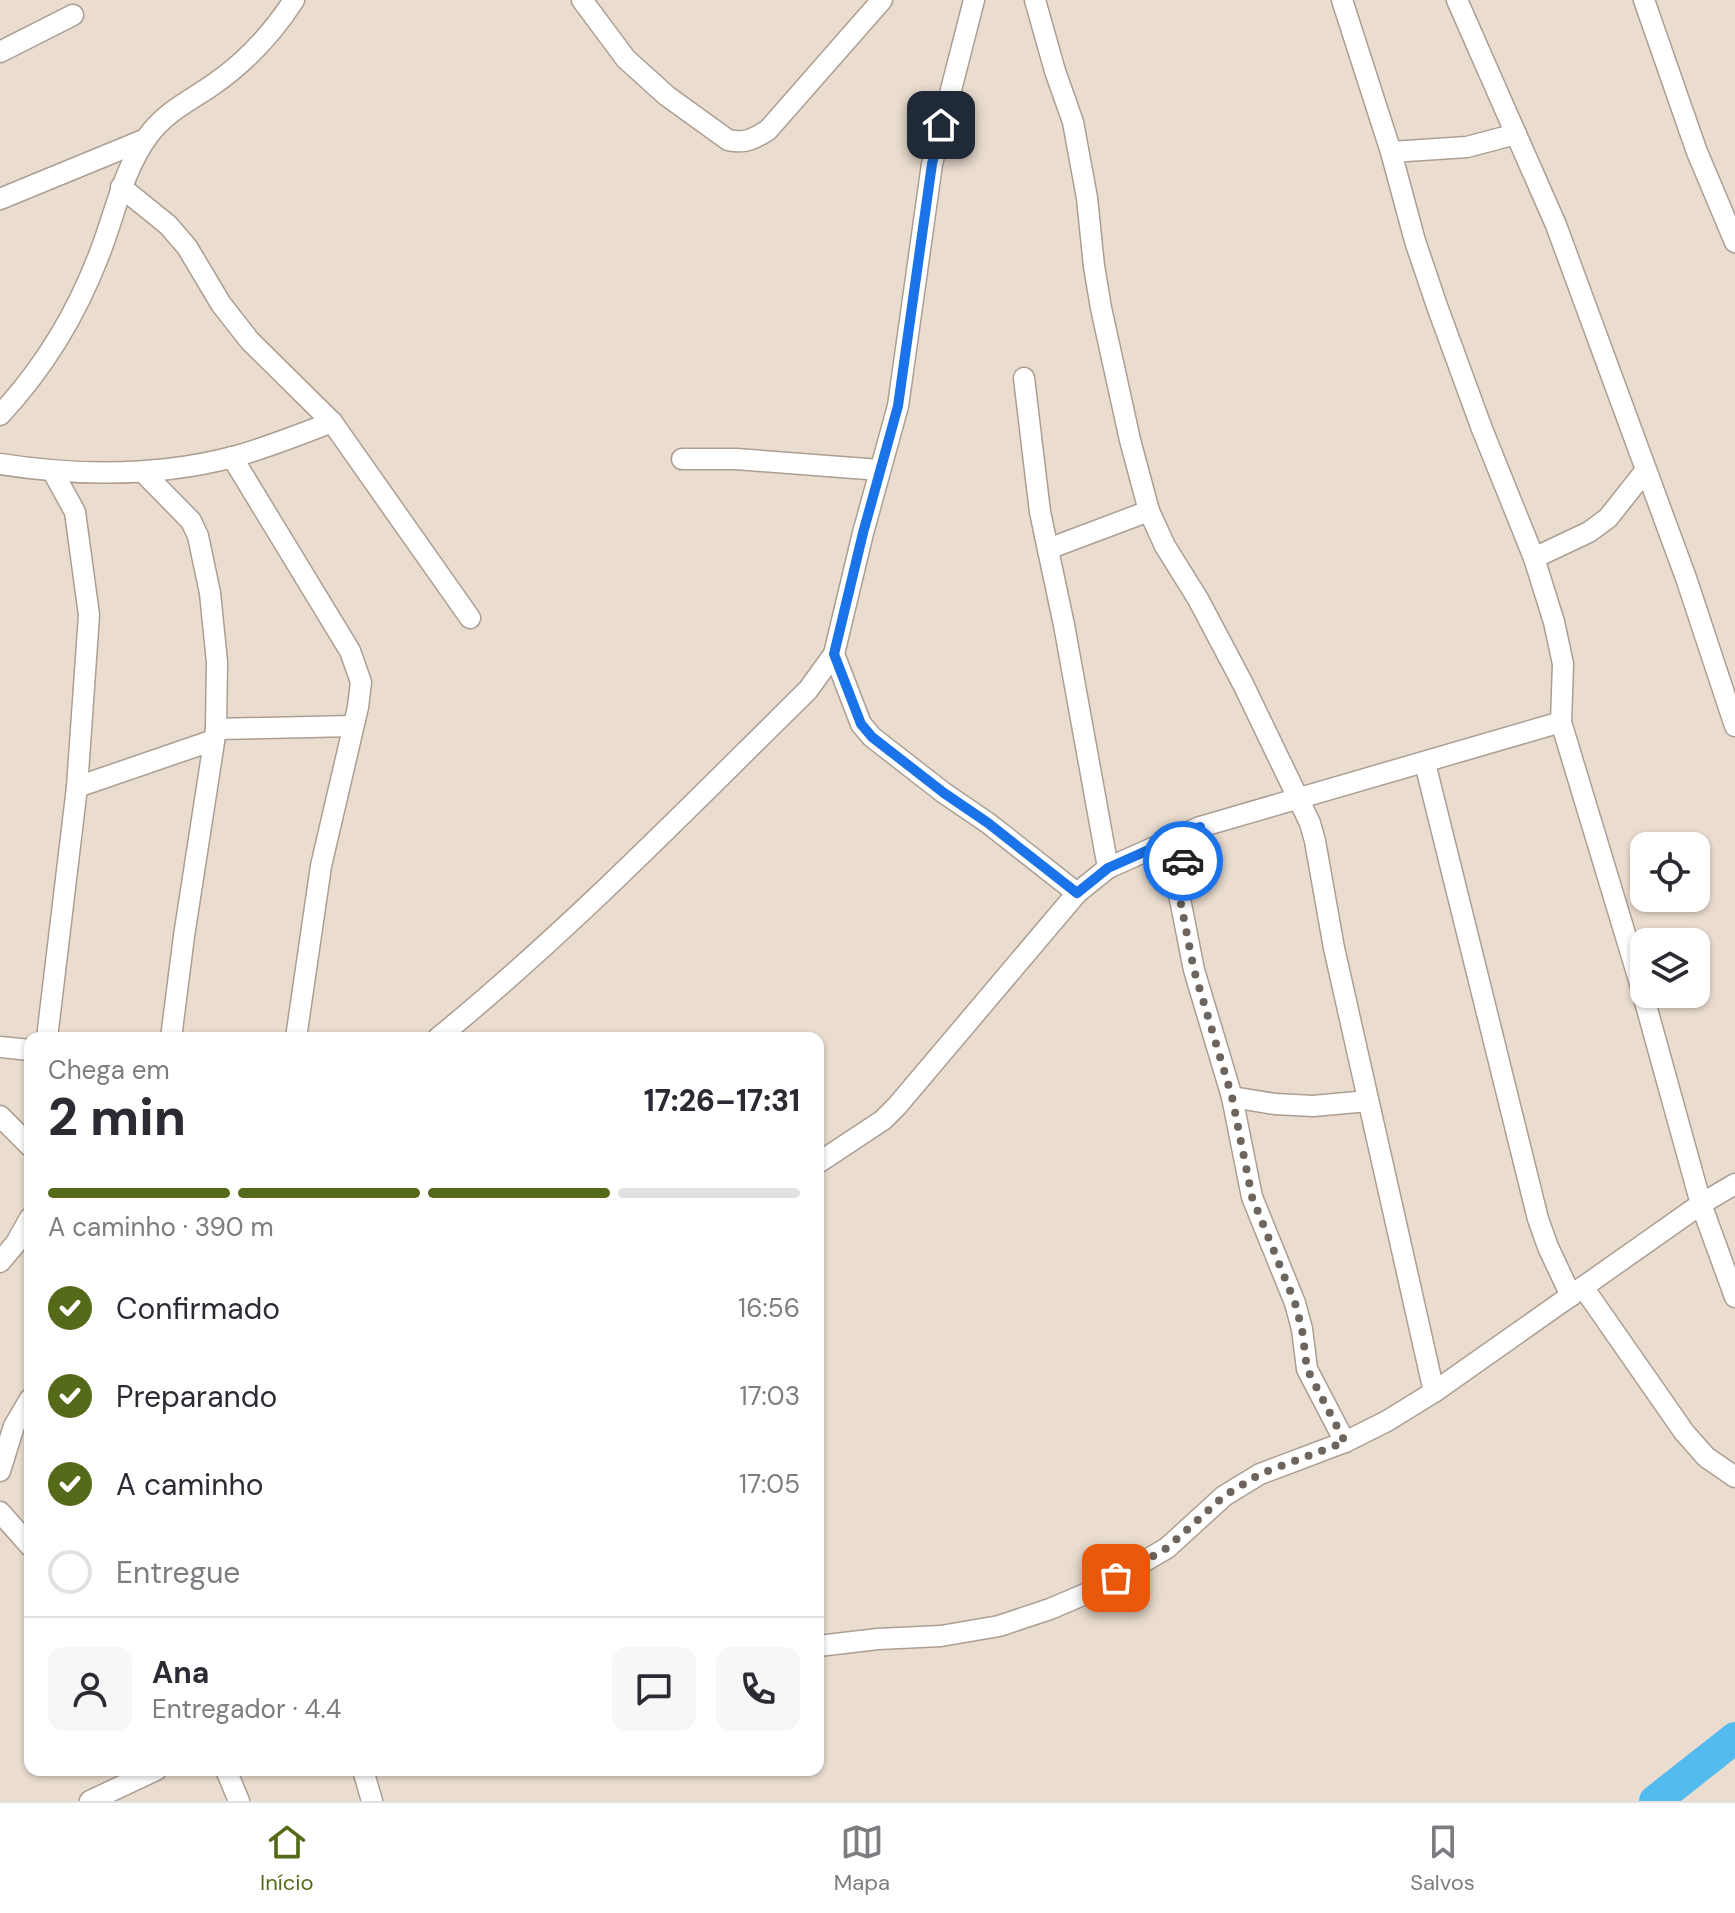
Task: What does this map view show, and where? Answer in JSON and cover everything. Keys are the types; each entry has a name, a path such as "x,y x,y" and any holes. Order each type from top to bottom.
{"street":[{"path":"0,415 68,327 101,251 121,187 146,139 178,105 212,86 257,48 275,29 294,0"},
{"path":"582,0 626,59 667,96 728,140 740,143 753,140 768,130 882,0"},
{"path":"445,1032 591,903 808,690 834,654 898,406 932,164 974,0"},
{"path":"1035,0 1073,122 1086,187 1101,308 1149,511 1165,546 1221,641 1298,798 1315,841 1334,948 1434,1392"},
{"path":"1342,0 1437,306 1534,558 1554,622 1563,664 1561,722 1635,966 1701,1204 1735,1297"},
{"path":"1457,0 1556,225 1735,726"},
{"path":"1644,0 1697,152 1735,242"},
{"path":"0,52 73,15"},
{"path":"1391,152 1467,147 1516,134"},
{"path":"0,199 146,139"},
{"path":"121,187 168,225 187,247 221,304 250,341 332,422 470,618"},
{"path":"1024,378 1040,512 1108,868"},
{"path":"0,464 53,472 143,472 232,457 332,422"},
{"path":"232,457 350,651 361,682 321,866 297,1032"},
{"path":"682,459 736,459 880,470"},
{"path":"1534,558 1589,532 1608,518 1646,470"},
{"path":"48,1032 77,787 89,615 75,512 53,472"},
{"path":"143,472 191,521 198,536 210,593 217,662 215,734 172,1032"},
{"path":"1048,549 1149,511"},
{"path":"834,654 861,724 872,737 1077,893"},
{"path":"824,1159 872,1128 897,1106 1077,893 1108,868 1200,827 1561,722"},
{"path":"77,787 215,734 353,726"},
{"path":"1425,763 1538,1219 1548,1247 1577,1292 1684,1432 1706,1457 1735,1477"},
{"path":"1200,827 1186,849 1179,894 1194,970 1232,1097 1252,1197 1295,1303 1307,1369 1345,1442"},
{"path":"0,1047 24,1049"},
{"path":"1232,1097 1313,1106 1368,1101"},
{"path":"0,1116 24,1140"},
{"path":"824,1645 941,1636 999,1626 1097,1589 1167,1548 1224,1496 1260,1474 1345,1442 1434,1392 1701,1204 1735,1184"},
{"path":"0,1262 24,1229"},
{"path":"0,1471 14,1426 24,1409"},
{"path":"0,1512 24,1539"},
{"path":"90,1801 143,1776"},
{"path":"229,1776 239,1801"},
{"path":"365,1776 372,1801"}],"waterway":[{"path":"1655,1801 1735,1738"}],"way so far":[{"path":"1116,1578 1167,1548 1224,1496 1260,1474 1345,1442 1307,1369 1295,1303 1252,1197 1232,1097 1194,970 1179,894 1183,861"}],"route":[{"path":"941,125 932,164 898,406 834,654 861,724 872,737 1077,893 1108,868 1200,827 1186,849 1183,861"}]}
